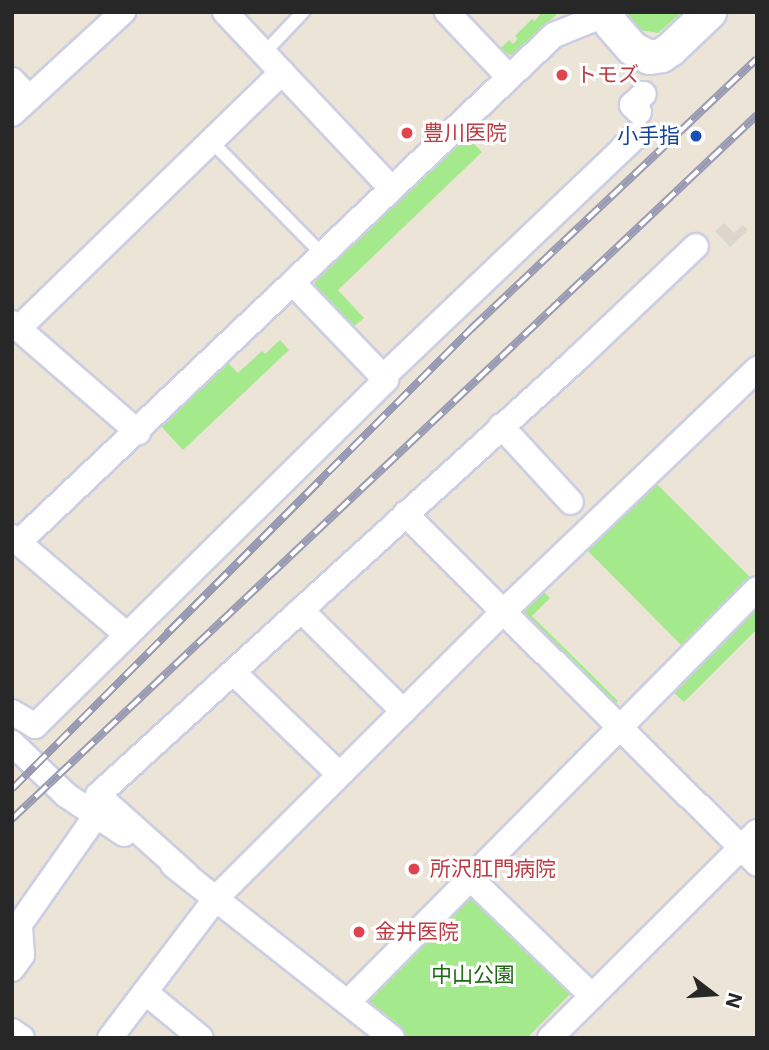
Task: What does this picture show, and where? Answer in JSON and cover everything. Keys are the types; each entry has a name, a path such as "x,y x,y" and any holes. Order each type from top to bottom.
{"street":[{"path":"18,97 123,12"},
{"path":"225,12 392,189"},
{"path":"447,12 509,77"},
{"path":"127,635 16,539 138,432 554,35 606,13 611,24 632,48 649,57 661,55 670,49 709,12"},
{"path":"138,432 15,326 282,72"},
{"path":"383,377 641,113"},
{"path":"186,874 98,795 234,673 696,246"},
{"path":"12,712 35,726 386,380 293,283"},
{"path":"110,1038 217,897 503,612 757,369"},
{"path":"501,426 571,502"},
{"path":"405,514 619,727 752,847 550,1038"},
{"path":"348,1002 757,589"},
{"path":"301,610 403,711"},
{"path":"234,673 339,774"},
{"path":"12,743 51,783 217,897 391,1037"},
{"path":"12,969 22,955 20,924 96,816"},
{"path":"470,878 592,996"},
{"path":"145,992 201,1038"},
{"path":"12,1031 22,1038"}],"lane":[{"path":"264,53 303,12"},
{"path":"211,141 323,255"}],"green space":[{"path":"542,12 557,14 514,55 505,54 500,49 509,40 513,44 518,39 515,36"},
{"path":"627,12 682,12 658,33 640,30"},
{"path":"467,137 482,152 338,290 364,318 353,327 315,287 315,282"},
{"path":"280,340 289,350 183,450 159,424 226,361 238,373 262,351 265,354"},
{"path":"653,480 753,580 684,648 584,547"},
{"path":"540,588 550,598 532,616 618,701 611,709 520,618 520,608"},
{"path":"757,604 757,629 684,702 671,690"},
{"name":"中山公園","path":"469,894 575,989 527,1038 406,1038 368,1007 367,996"}],"shaded area":[{"path":"724,223 734,233 743,225 748,230 730,247 715,231"}],"railway":[{"path":"12,789 471,329 757,59"},
{"path":"12,819 757,115"}],"place":[{"name":"トモズ","path":"562,75"},
{"name":"豊川医院","path":"407,133"},
{"name":"小手指","path":"696,136"},
{"name":"所沢肛門病院","path":"414,869"},
{"name":"金井医院","path":"359,932"}]}
